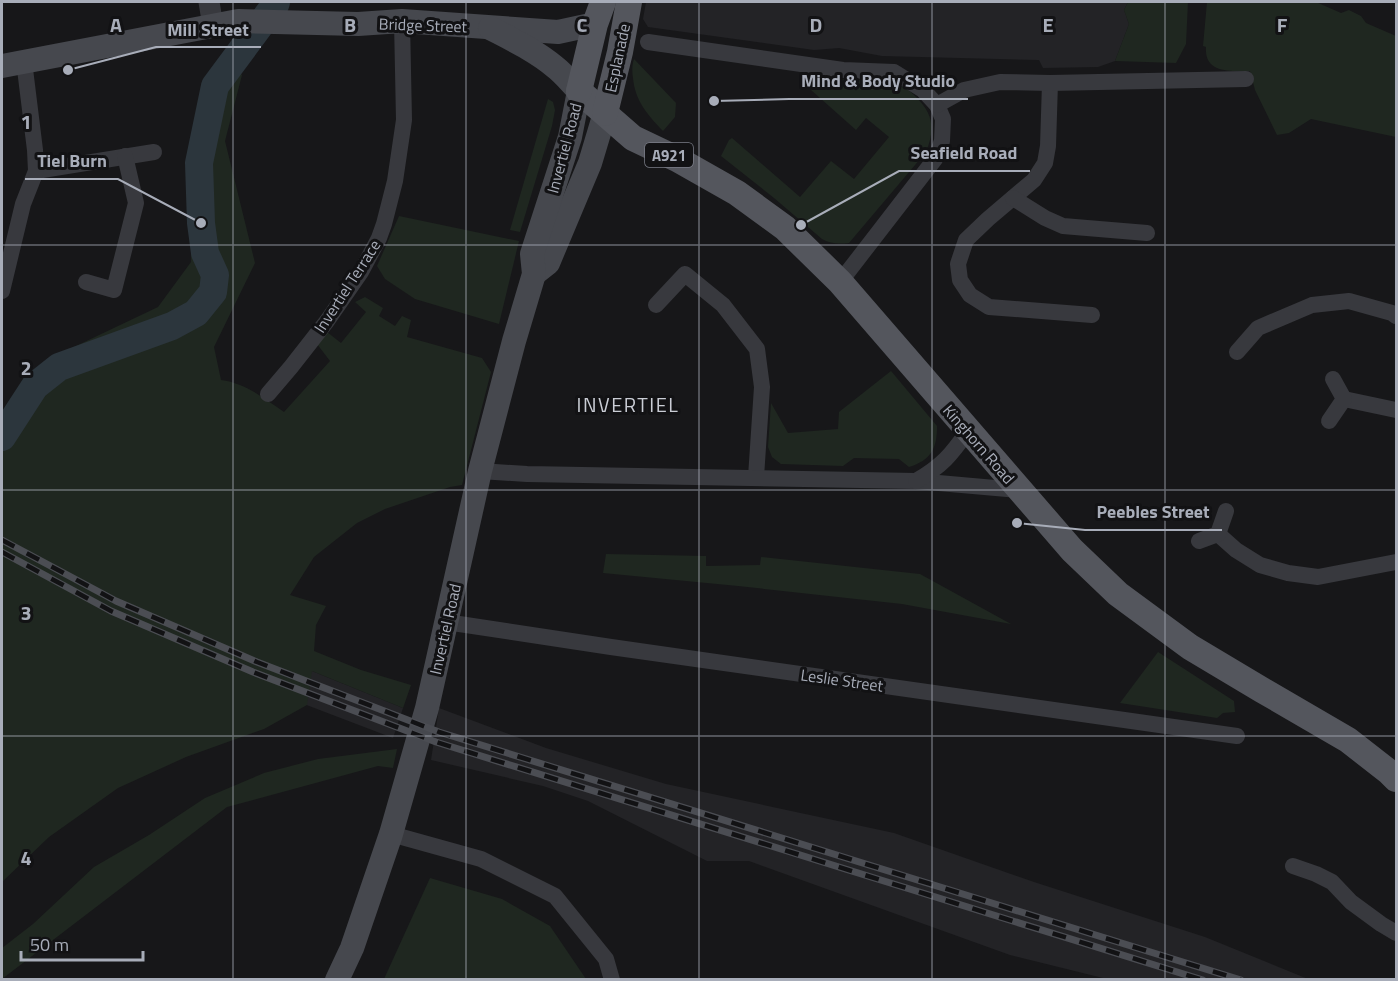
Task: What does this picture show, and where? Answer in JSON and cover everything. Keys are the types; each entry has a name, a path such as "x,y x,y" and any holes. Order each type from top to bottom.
{"main road":[{"name":"Esplanade","path":"605,114 620,52 628,2"},
{"name":"Bridge Street","path":"13,63 238,21 358,24 402,21 558,32 599,13"},
{"name":"Esplanade","path":"579,91 599,13"},
{"name":"Bridge Street","path":"490,28 538,55 556,68 579,91"},
{"path":"579,91 592,87 620,52"},
{"name":"Kinghorn Road","path":"579,91 633,138 737,193 785,228 840,282 1072,550 1118,594 1190,647 1348,740 1396,779"},
{"name":"Invertiel Road","path":"337,980 352,948 391,834 427,708 480,471 534,274 532,254 570,137 579,91"},
{"path":"570,137 585,124 605,114"},
{"name":"Invertiel Road","path":"534,274 548,263 590,164 605,114"}],"street":[{"path":"209,2 213,26"},
{"name":"Invertiel Terrace","path":"268,393 327,321 361,272 382,231 395,181 404,120 402,21"},
{"path":"648,42 843,70 894,72 923,90 937,105 943,119 942,141 935,159 840,282"},
{"path":"2,291 23,204 36,171 13,63"},
{"path":"937,105 964,90 1000,82 1246,79"},
{"path":"1050,83 1048,146 1045,163 1034,180 966,240 958,264 960,280 970,295 989,307 1092,315"},
{"path":"36,171 154,152"},
{"path":"86,282 114,290 136,203 125,156"},
{"path":"1012,198 1063,226 1147,233"},
{"path":"656,305 685,274 723,305 757,349 762,387 756,477"},
{"path":"1238,352 1258,328 1312,305 1349,301 1396,316"},
{"path":"1333,379 1344,399 1396,410"},
{"path":"1329,421 1344,399"},
{"path":"916,481 931,472 950,455 968,431"},
{"path":"480,471 527,474 916,481 1019,490"},
{"path":"1218,534 1226,511"},
{"path":"1199,541 1218,534"},
{"path":"1218,534 1236,550 1260,565 1288,573 1318,577 1396,562"},
{"name":"Leslie Street","path":"446,622 1237,736"},
{"path":"391,834 481,859 555,896 606,959 612,980"},
{"path":"1293,866 1332,882 1351,902 1396,933"}],"shaded area":[{"path":"646,2 1128,2 1124,10 1129,24 1115,61 1098,67 1043,68 1039,60 882,56 839,48 814,50 648,27 643,19"},
{"path":"1128,2 1188,2 1186,44 1176,63 1115,61 1129,24 1124,10"},
{"path":"1207,2 1316,2 1341,13 1349,10 1361,16 1366,23 1396,36 1396,137 1311,119 1289,133 1277,135 1255,90 1250,71 1227,71 1209,62 1206,47 1203,46"},
{"path":"224,55 242,75 225,141 255,263 214,347 221,380 246,388 284,412 330,361 317,344 327,332 341,343 366,312 355,302 365,297 383,308 379,316 395,326 402,316 411,320 407,337 482,358 491,372 462,485 385,509 357,523 314,557 290,595 326,606 316,625 314,651 361,670 411,685 403,708 312,671 307,705 264,729 186,757 118,788 49,837 2,882 2,423 20,392 55,356 158,307 191,262 193,137"},
{"path":"634,59 676,103 675,117 663,131 647,113 636,94 632,72"},
{"path":"821,77 887,82 903,87 922,104 931,123 931,136 926,152 849,243 828,242 822,239 721,156 732,138 800,197 831,161 854,179 889,137 866,118 856,130 811,90 812,84"},
{"path":"548,99 553,102 555,110 552,126 520,232 510,230"},
{"path":"399,216 519,241 499,324 415,299 385,279 377,266"},
{"path":"891,371 937,426 934,447 923,461 909,467 899,459 854,458 843,466 781,464 772,457 768,447 771,403 788,433 838,429 839,412"},
{"path":"606,554 706,556 706,566 760,565 761,557 920,574 1011,624 902,604 603,573"},
{"path":"1158,652 1234,701 1235,712 1223,713 1217,718 1120,703"},
{"path":"307,669 403,708 393,738 283,696"},
{"path":"439,708 546,748 666,784 894,833 1034,882 1205,937 1308,979 1107,979 1010,955 749,861 707,861 588,801 543,786 431,760"},
{"path":"397,749 393,768 378,766 227,807 2,979 2,948 33,924 94,867 149,835 205,798 264,773 318,759"},
{"path":"430,878 502,899 550,926 586,979 384,979"}],"waterway":[{"path":"2,437 35,386 59,367 172,326 196,313 213,292 215,275 205,253 201,223 199,163 215,86 276,2"}],"railway":[{"path":"2,540 116,601 257,662 439,732 1241,980"},
{"path":"2,552 111,611 253,672 436,742 1203,980"}],"place":[{"name":"Mill Street","path":"68,70"},
{"name":"Mind & Body Studio","path":"714,101"},
{"name":"Tiel Burn","path":"201,223"},
{"name":"Seafield Road","path":"801,225"},
{"name":"Peebles Street","path":"1017,523"}],"district":[{"name":"INVERTIEL","path":"628,404"}]}
